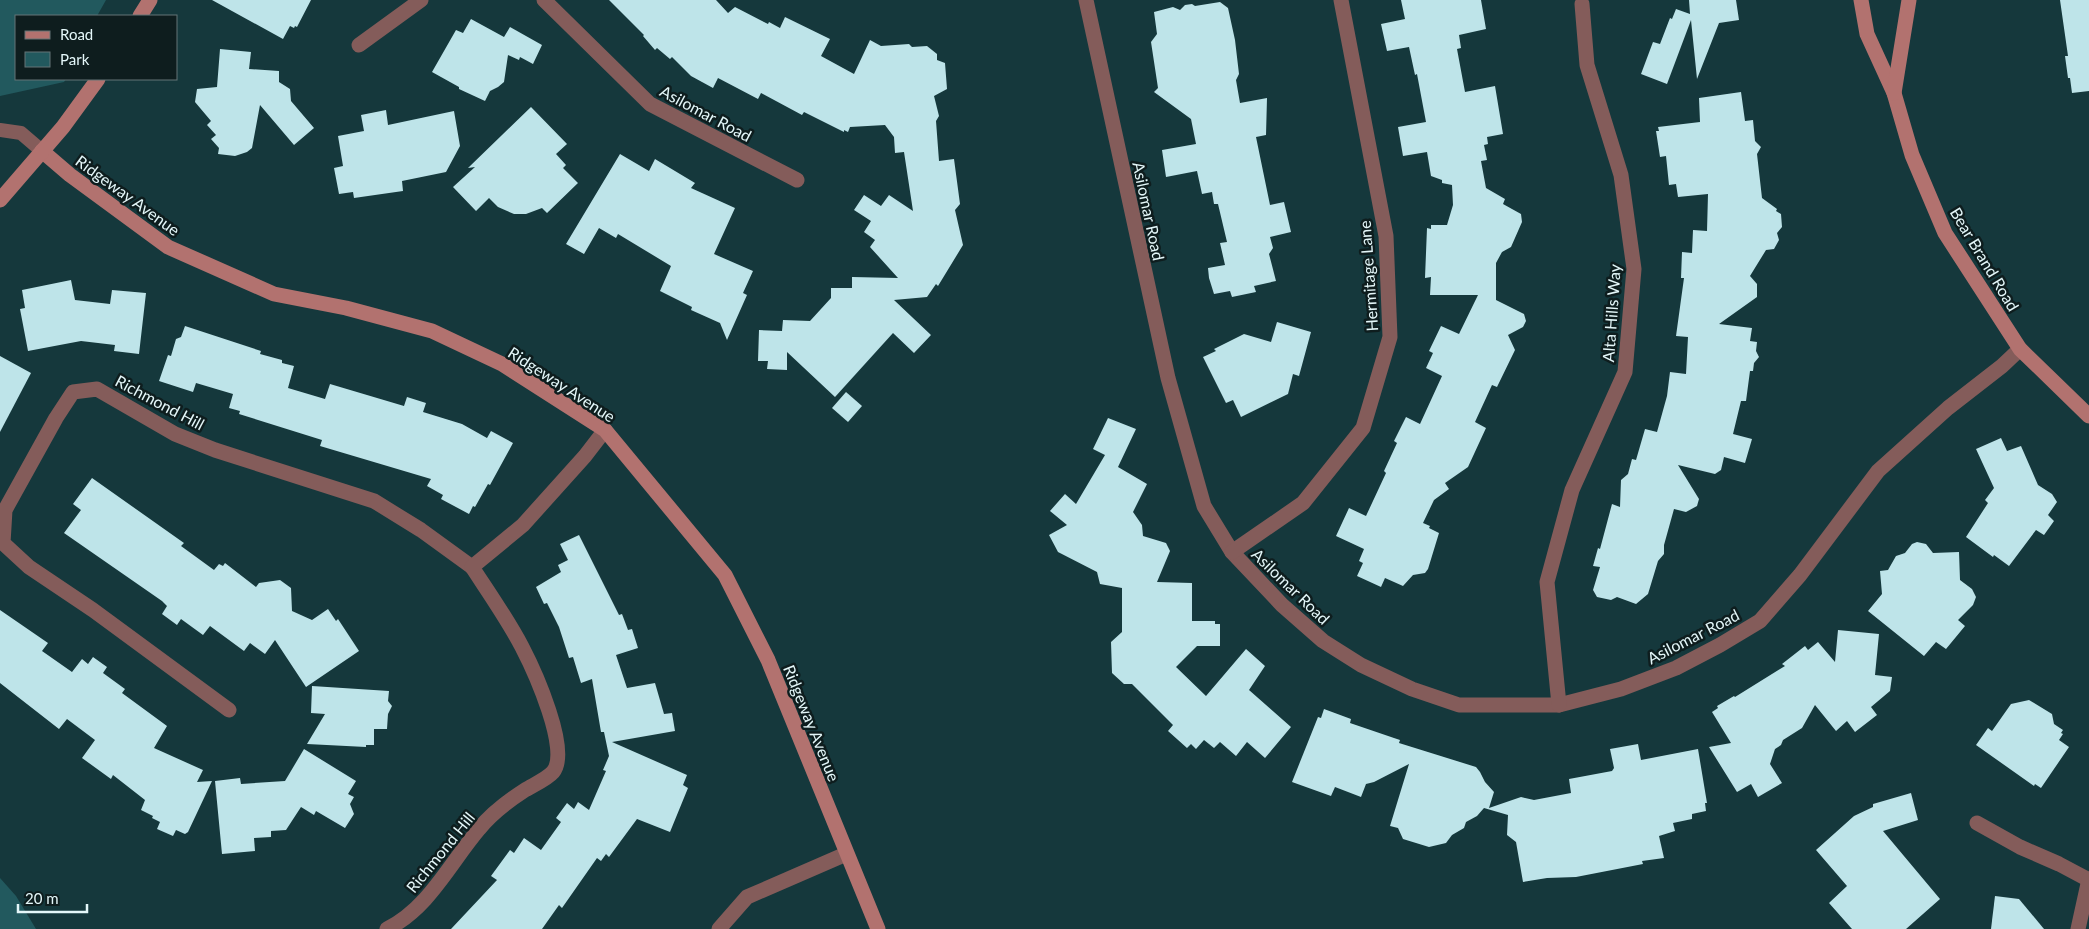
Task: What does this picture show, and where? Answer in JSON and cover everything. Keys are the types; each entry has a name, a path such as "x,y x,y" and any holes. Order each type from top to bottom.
{"street":[{"path":"141,15 150,0"},
{"path":"359,45 421,0"},
{"name":"Asilomar Road","path":"544,0 650,104 797,180"},
{"name":"Asilomar Road","path":"1086,0 1175,405 1204,506 1232,552 1282,606 1323,641 1370,669 1412,689 1459,705 1559,705 1621,689 1676,668 1720,645 1760,621 1800,575 1878,471 1948,408 2002,366 2020,349"},
{"name":"Hermitage Lane","path":"1232,552 1304,503 1363,428 1390,337 1386,236 1342,14 1341,0"},
{"name":"Bear Brand Road","path":"1861,0 1867,34 1894,93 1912,155 1945,234 2020,349 2089,416"},
{"name":"Bear Brand Road","path":"1894,93 1909,0"},
{"name":"Alta Hills Way","path":"1559,705 1547,582 1572,490 1625,372 1634,269 1621,175 1587,65 1582,4"},
{"path":"0,200 63,127 97,80"},
{"name":"Ridgeway Avenue","path":"42,151 70,175 168,247 274,294 346,308 432,331 502,364 605,430 725,575 768,660 878,929"},
{"name":"Richmond Hill","path":"229,710 93,610 28,567 3,543 5,510 56,418 73,392 96,389 175,434 215,450 374,501 421,530 472,567 522,647 550,713 559,762 553,772 515,797 479,829 445,876 420,904 408,916 387,929"},
{"path":"472,567 523,525 585,456 605,430"},
{"path":"1977,823 2020,847 2089,879 2078,929"},
{"path":"720,929 747,897 846,854"}],"lane":[{"path":"0,130 21,133 42,151"}],"green space":[{"path":"0,0 106,0 98,15 15,15 15,80 65,80 64,82 0,96"},
{"path":"0,878 16,896 36,929 0,929"}],"building":[{"path":"212,0 311,0 297,27 290,26 283,39"},
{"path":"609,0 716,0 728,13 735,7 780,28 785,17 830,39 821,56 854,74 870,40 881,46 909,44 912,47 927,46 937,54 937,60 945,63 947,89 934,96 939,116 936,121 939,161 954,159 960,204 955,210 963,245 938,286 936,284 927,297 894,300 931,335 914,353 893,333 835,397 787,352 787,370 767,369 768,361 758,361 759,330 782,331 783,320 810,321 831,298 831,288 852,288 852,277 898,278 870,247 875,240 864,232 871,221 854,210 864,195 881,206 889,195 913,211 904,152 895,153 894,137 885,125 850,127 848,132 844,130 844,132 804,112 802,115 761,93 758,99 718,78 713,88 691,76 672,57 670,59 657,48 655,50 644,35"},
{"path":"1401,0 1481,0 1486,29 1459,35 1461,48 1457,49 1465,92 1495,86 1503,134 1487,137 1488,144 1484,145 1487,160 1481,161 1486,188 1505,199 1503,204 1521,214 1522,222 1511,247 1502,252 1496,263 1496,300 1524,314 1526,321 1523,327 1508,335 1515,350 1497,387 1492,385 1475,422 1486,428 1468,467 1445,483 1449,489 1434,500 1423,523 1439,533 1428,569 1425,573 1413,575 1403,586 1385,578 1381,587 1357,576 1363,563 1359,561 1364,549 1336,536 1349,508 1366,516 1386,473 1384,471 1397,443 1394,441 1406,417 1420,424 1442,376 1426,368 1433,353 1429,351 1441,326 1459,334 1478,295 1430,295 1431,277 1425,278 1427,228 1431,229 1431,225 1447,225 1453,205 1452,185 1442,183 1442,180 1431,176 1427,152 1403,156 1398,127 1426,122 1417,74 1415,75 1409,47 1387,51 1381,24 1405,19"},
{"path":"1689,0 1736,0 1739,20 1719,23 1697,79 1691,20 1667,84 1641,74 1653,42 1660,44 1670,18 1672,19 1676,9 1690,14"},
{"path":"2060,0 2089,0 2089,91 2072,93 2065,56 2068,56"},
{"path":"1220,2 1228,8 1235,40 1239,74 1236,80 1240,103 1267,98 1266,135 1256,137 1270,205 1284,202 1291,232 1270,237 1273,248 1269,254 1276,281 1254,286 1256,292 1232,297 1230,291 1214,294 1209,278 1208,268 1225,265 1220,243 1227,242 1218,204 1214,204 1212,192 1202,194 1197,171 1166,177 1162,150 1196,144 1191,119 1154,92 1158,88 1151,42 1157,34 1154,12 1173,7 1180,10 1185,5 1192,4 1195,6"},
{"path":"471,19 504,37 510,27 542,45 533,64 520,57 519,60 508,55 504,82 490,91 485,101 459,89 459,87 432,72 456,30 463,33"},
{"path":"220,49 251,52 249,69 279,71 279,82 290,89 291,101 314,128 294,145 260,105 252,148 235,156 218,154 219,148 211,139 216,135 207,125 211,121 195,102 197,89 217,87"},
{"path":"1741,92 1745,121 1753,120 1755,141 1761,147 1757,154 1762,198 1781,214 1782,227 1777,233 1779,240 1774,249 1766,250 1750,276 1757,284 1757,297 1719,324 1752,328 1750,341 1757,342 1756,351 1759,357 1754,363 1753,371 1750,371 1746,401 1741,401 1733,434 1752,439 1745,463 1724,457 1721,470 1715,474 1678,465 1699,499 1697,506 1686,512 1674,509 1664,545 1664,554 1658,561 1648,594 1636,604 1617,597 1611,600 1597,597 1593,590 1600,567 1593,566 1598,548 1600,549 1612,504 1620,507 1621,480 1628,474 1632,459 1636,460 1645,429 1657,432 1667,396 1670,372 1686,374 1688,337 1676,336 1684,278 1681,278 1682,252 1692,253 1693,230 1707,231 1708,194 1678,197 1676,184 1669,185 1666,156 1660,157 1656,131 1659,131 1658,127 1700,122 1699,98"},
{"path":"531,107 567,144 556,154 566,165 563,168 578,183 547,213 542,208 526,214 514,214 498,207 489,198 476,211 453,187 475,167 468,168"},
{"path":"386,110 388,125 454,111 460,146 446,172 402,181 403,191 354,198 353,192 339,194 334,168 343,166 338,136 364,131 361,115"},
{"path":"620,154 649,171 655,159 695,183 691,188 735,208 714,254 753,271 743,293 747,295 727,340 720,323 691,310 692,307 660,291 671,266 618,234 616,238 599,228 584,254 566,244"},
{"path":"71,280 75,300 110,304 112,290 146,293 139,354 114,351 115,345 81,341 28,351 20,309 25,308 22,290"},
{"path":"1277,322 1311,332 1299,376 1293,374 1288,394 1241,417 1233,400 1226,403 1203,357 1216,351 1214,349 1244,334 1271,342"},
{"path":"185,326 261,351 260,354 282,360 282,363 294,366 288,388 325,399 330,384 404,406 407,397 426,403 423,412 462,424 487,438 491,431 513,443 490,485 488,484 469,514 441,499 443,495 427,486 431,479 320,446 322,440 239,414 240,411 229,408 233,394 196,383 193,392 159,381 168,355 171,356 176,339 181,337"},
{"path":"0,356 31,373 0,432"},
{"path":"846,392 862,406 848,422 832,408"},
{"path":"1108,418 1136,429 1118,467 1147,484 1133,512 1142,525 1143,536 1166,543 1170,551 1157,582 1192,583 1192,621 1215,621 1215,624 1220,624 1220,646 1197,646 1176,667 1206,696 1246,649 1265,666 1249,690 1291,727 1265,758 1247,742 1236,756 1220,742 1214,748 1204,740 1196,749 1191,744 1187,748 1168,731 1173,725 1132,684 1124,684 1112,673 1111,642 1122,632 1122,588 1100,584 1097,572 1058,552 1049,535 1067,525 1050,511 1065,494 1076,504 1105,455 1093,449"},
{"path":"2001,438 2007,451 2021,446 2038,485 2052,494 2057,502 2048,515 2054,521 2044,535 2036,530 2009,566 1966,537 1988,503 1985,500 1994,488 1976,449"},
{"path":"92,478 184,543 181,546 214,570 219,564 223,566 225,563 256,587 259,583 280,580 291,588 292,611 312,620 328,609 336,621 338,619 359,651 306,687 275,640 265,654 250,643 244,651 210,626 203,635 181,619 177,625 162,614 167,606 162,601 64,533 81,510 73,504"},
{"path":"579,535 619,615 622,614 628,630 632,629 638,648 616,655 627,688 655,683 664,714 672,713 675,731 612,742 687,775 683,785 688,788 670,832 637,819 609,857 606,854 601,861 597,858 562,908 559,905 542,929 451,929 497,880 491,876 510,850 514,853 524,838 541,850 561,822 556,818 567,803 574,809 578,802 589,810 606,771 603,770 609,756 604,732 601,732 592,679 581,683 573,657 569,658 559,627 547,603 544,604 536,587 561,572 558,565 568,560 560,544"},
{"path":"1917,542 1926,544 1933,553 1959,552 1960,580 1972,589 1976,597 1973,605 1958,620 1965,626 1946,649 1936,642 1924,656 1868,611 1882,594 1880,571 1888,570 1896,556 1905,553 1912,544"},
{"path":"0,610 48,643 42,651 72,672 82,659 88,664 93,657 107,667 103,673 125,689 122,693 167,726 154,748 203,770 197,782 212,781 188,832 185,834 176,830 173,836 157,829 160,822 141,810 145,800 113,775 111,779 82,758 95,740 67,719 59,729 0,683"},
{"path":"1838,630 1879,634 1875,675 1892,677 1890,691 1871,707 1877,715 1855,732 1847,721 1836,731 1815,705 1802,728 1783,740 1781,745 1775,749 1770,764 1782,783 1758,797 1751,784 1737,792 1709,747 1731,743 1712,712 1718,708 1717,706 1785,666 1782,664 1805,646 1808,650 1818,642 1835,662"},
{"path":"312,686 389,691 388,701 392,706 388,714 387,729 374,729 374,745 366,745 366,747 307,744 325,714 311,713"},
{"path":"2029,700 2052,714 2054,724 2063,730 2059,740 2069,747 2041,788 2035,784 2034,786 1976,745 1988,728 1992,731 2011,704"},
{"path":"1324,709 1351,719 1350,723 1400,740 1399,743 1476,767 1494,792 1489,808 1521,797 1534,800 1571,793 1569,779 1612,771 1614,768 1610,749 1638,744 1641,760 1698,749 1707,803 1705,803 1706,811 1692,814 1692,819 1673,823 1675,831 1659,836 1664,858 1642,861 1643,864 1576,877 1547,878 1523,882 1516,842 1507,835 1508,815 1484,808 1477,816 1466,822 1464,828 1452,835 1446,843 1429,847 1403,839 1398,828 1390,826 1409,764 1374,782 1366,784 1361,797 1335,787 1331,796 1292,782 1318,717 1321,718"},
{"path":"304,749 356,781 348,794 354,797 350,804 354,814 345,828 316,811 314,815 301,807 286,830 271,831 271,837 254,838 255,851 222,854 215,781 240,778 241,784 285,781"},
{"path":"1911,793 1918,820 1883,831 1940,899 1906,929 1852,929 1829,903 1847,886 1816,850 1854,816 1873,807 1873,804"},
{"path":"1995,896 2019,899 2044,929 1991,929"}]}
